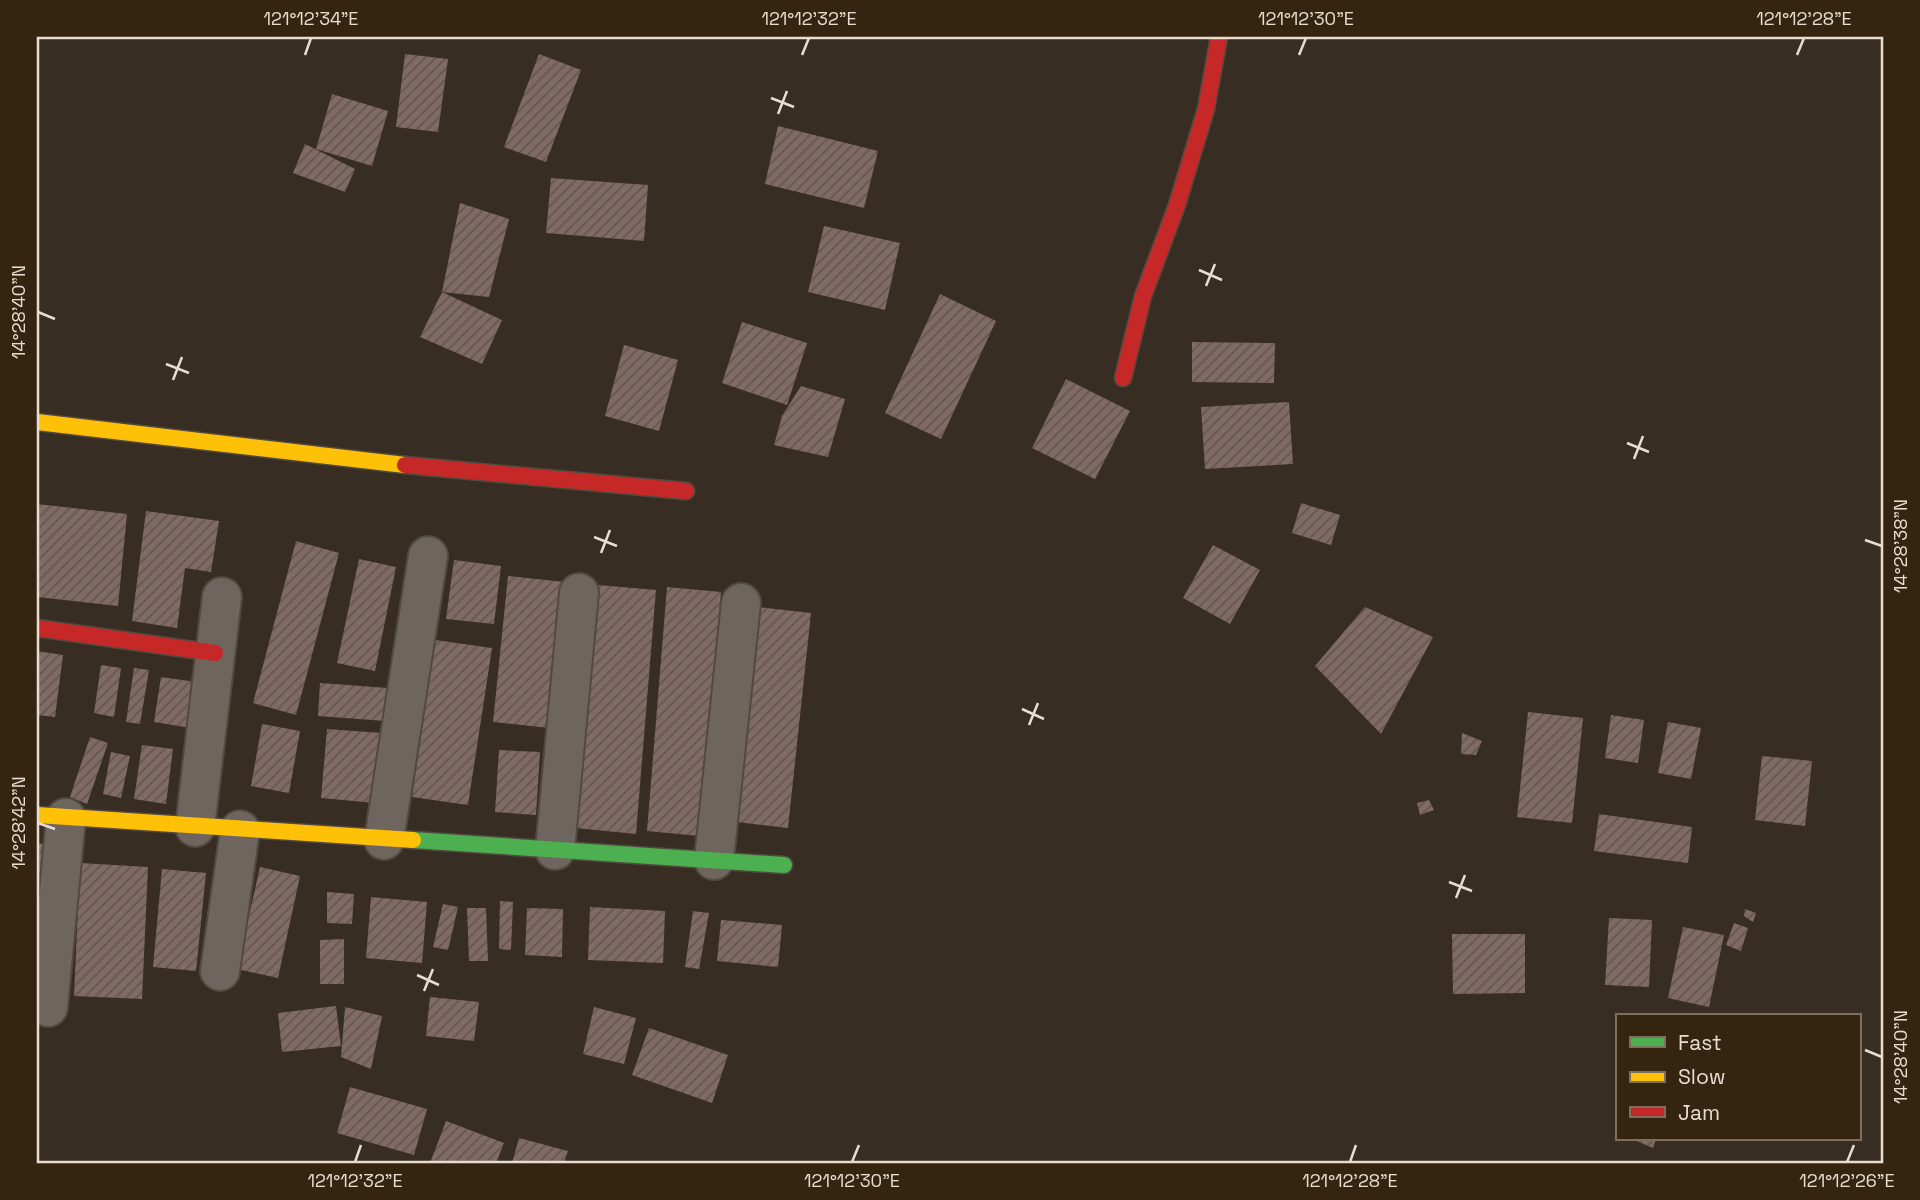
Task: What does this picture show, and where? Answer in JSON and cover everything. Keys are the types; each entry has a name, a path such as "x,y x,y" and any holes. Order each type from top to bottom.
{"street":[{"path":"1123,378 1143,296 1177,205 1206,109 1219,37"},
{"path":"37,422 316,457 686,491"},
{"path":"384,840 428,556"},
{"path":"555,850 579,593"},
{"path":"195,827 222,597"},
{"path":"714,860 741,603"},
{"path":"37,628 215,653"},
{"path":"48,1007 52,816 784,865"},
{"path":"220,971 240,830"}],"building":[{"path":"405,54 448,59 438,132 396,127"},
{"path":"539,54 581,70 546,162 504,147"},
{"path":"332,94 388,111 372,166 316,149"},
{"path":"778,126 878,151 864,208 765,184"},
{"path":"305,144 355,169 345,192 293,173"},
{"path":"551,178 648,185 644,241 546,233"},
{"path":"460,203 509,219 489,297 442,292"},
{"path":"824,226 900,243 885,310 808,292"},
{"path":"442,292 502,320 482,364 420,337"},
{"path":"940,294 996,321 941,439 885,413"},
{"path":"742,322 807,343 787,405 722,383"},
{"path":"1192,342 1275,343 1274,383 1192,382"},
{"path":"624,345 678,360 659,431 605,416"},
{"path":"1066,379 1130,411 1095,479 1032,448"},
{"path":"801,386 845,399 828,457 774,445 782,416"},
{"path":"1289,402 1293,464 1205,469 1201,407"},
{"path":"1301,503 1340,515 1331,545 1292,533"},
{"path":"37,504 127,514 118,606 37,597"},
{"path":"146,511 219,521 211,572 185,568 177,628 132,621"},
{"path":"296,541 339,553 296,715 253,703"},
{"path":"1213,545 1260,570 1230,624 1183,598"},
{"path":"359,559 396,567 375,671 337,663"},
{"path":"454,560 501,566 494,624 446,619"},
{"path":"508,576 565,582 549,728 493,722"},
{"path":"598,585 656,590 636,834 576,828"},
{"path":"667,587 721,592 699,836 647,831"},
{"path":"758,607 811,613 788,828 736,822"},
{"path":"1365,607 1433,637 1381,734 1315,666"},
{"path":"435,640 492,648 468,805 412,797"},
{"path":"37,651 63,655 55,717 37,715"},
{"path":"101,665 121,668 114,717 94,713"},
{"path":"134,668 149,670 140,724 126,722"},
{"path":"161,677 196,682 191,728 154,722"},
{"path":"320,683 388,688 385,721 318,716"},
{"path":"1528,712 1583,718 1572,823 1517,817"},
{"path":"1611,715 1644,720 1638,763 1605,758"},
{"path":"1668,722 1701,728 1691,779 1658,773"},
{"path":"262,724 300,731 289,793 251,786"},
{"path":"327,729 382,733 375,803 321,798"},
{"path":"1462,733 1482,741 1476,755 1461,754"},
{"path":"90,737 108,743 87,804 70,797"},
{"path":"142,745 173,749 166,804 134,799"},
{"path":"499,750 540,752 536,815 495,812"},
{"path":"111,752 130,756 121,798 103,794"},
{"path":"1762,756 1812,761 1805,826 1755,820"},
{"path":"1429,800 1434,810 1420,815 1417,803"},
{"path":"1599,814 1692,827 1688,863 1594,851"},
{"path":"37,843 51,845 37,969"},
{"path":"80,863 148,867 142,999 74,996"},
{"path":"260,867 300,876 278,978 237,969"},
{"path":"162,869 206,873 196,971 153,967"},
{"path":"327,892 354,894 352,924 327,923"},
{"path":"371,897 427,902 422,963 366,958"},
{"path":"500,901 513,902 511,950 499,949"},
{"path":"443,904 458,907 448,950 433,947"},
{"path":"590,907 665,911 663,963 588,960"},
{"path":"467,908 486,908 488,961 469,961"},
{"path":"527,908 563,909 562,957 525,955"},
{"path":"1745,909 1756,913 1753,922 1744,916"},
{"path":"693,911 709,913 699,969 685,967"},
{"path":"1609,918 1652,920 1649,987 1605,985"},
{"path":"721,920 782,925 778,967 717,961"},
{"path":"1734,923 1748,928 1741,951 1726,945"},
{"path":"1683,927 1724,935 1709,1007 1668,998"},
{"path":"1452,934 1525,934 1525,993 1453,994"},
{"path":"344,939 344,984 320,984 320,940"},
{"path":"430,997 479,1002 474,1041 426,1036"},
{"path":"336,1006 341,1046 282,1052 278,1013"},
{"path":"345,1007 382,1016 371,1069 341,1057"},
{"path":"594,1007 636,1018 624,1064 583,1054"},
{"path":"649,1028 728,1055 712,1103 632,1075"},
{"path":"350,1087 427,1109 414,1155 337,1133"},
{"path":"446,1121 504,1143 496,1163 430,1163"},
{"path":"519,1138 568,1151 564,1163 512,1163"},
{"path":"1634,1140 1656,1140 1653,1148"}],"traffic: fast":[{"path":"413,840 784,865"}],"traffic: slow":[{"path":"37,422 405,465"},
{"path":"37,815 413,840"}],"traffic: jam":[{"path":"1123,378 1143,296 1177,205 1206,109 1219,37"},
{"path":"405,465 686,491"},
{"path":"37,628 215,653"}]}
